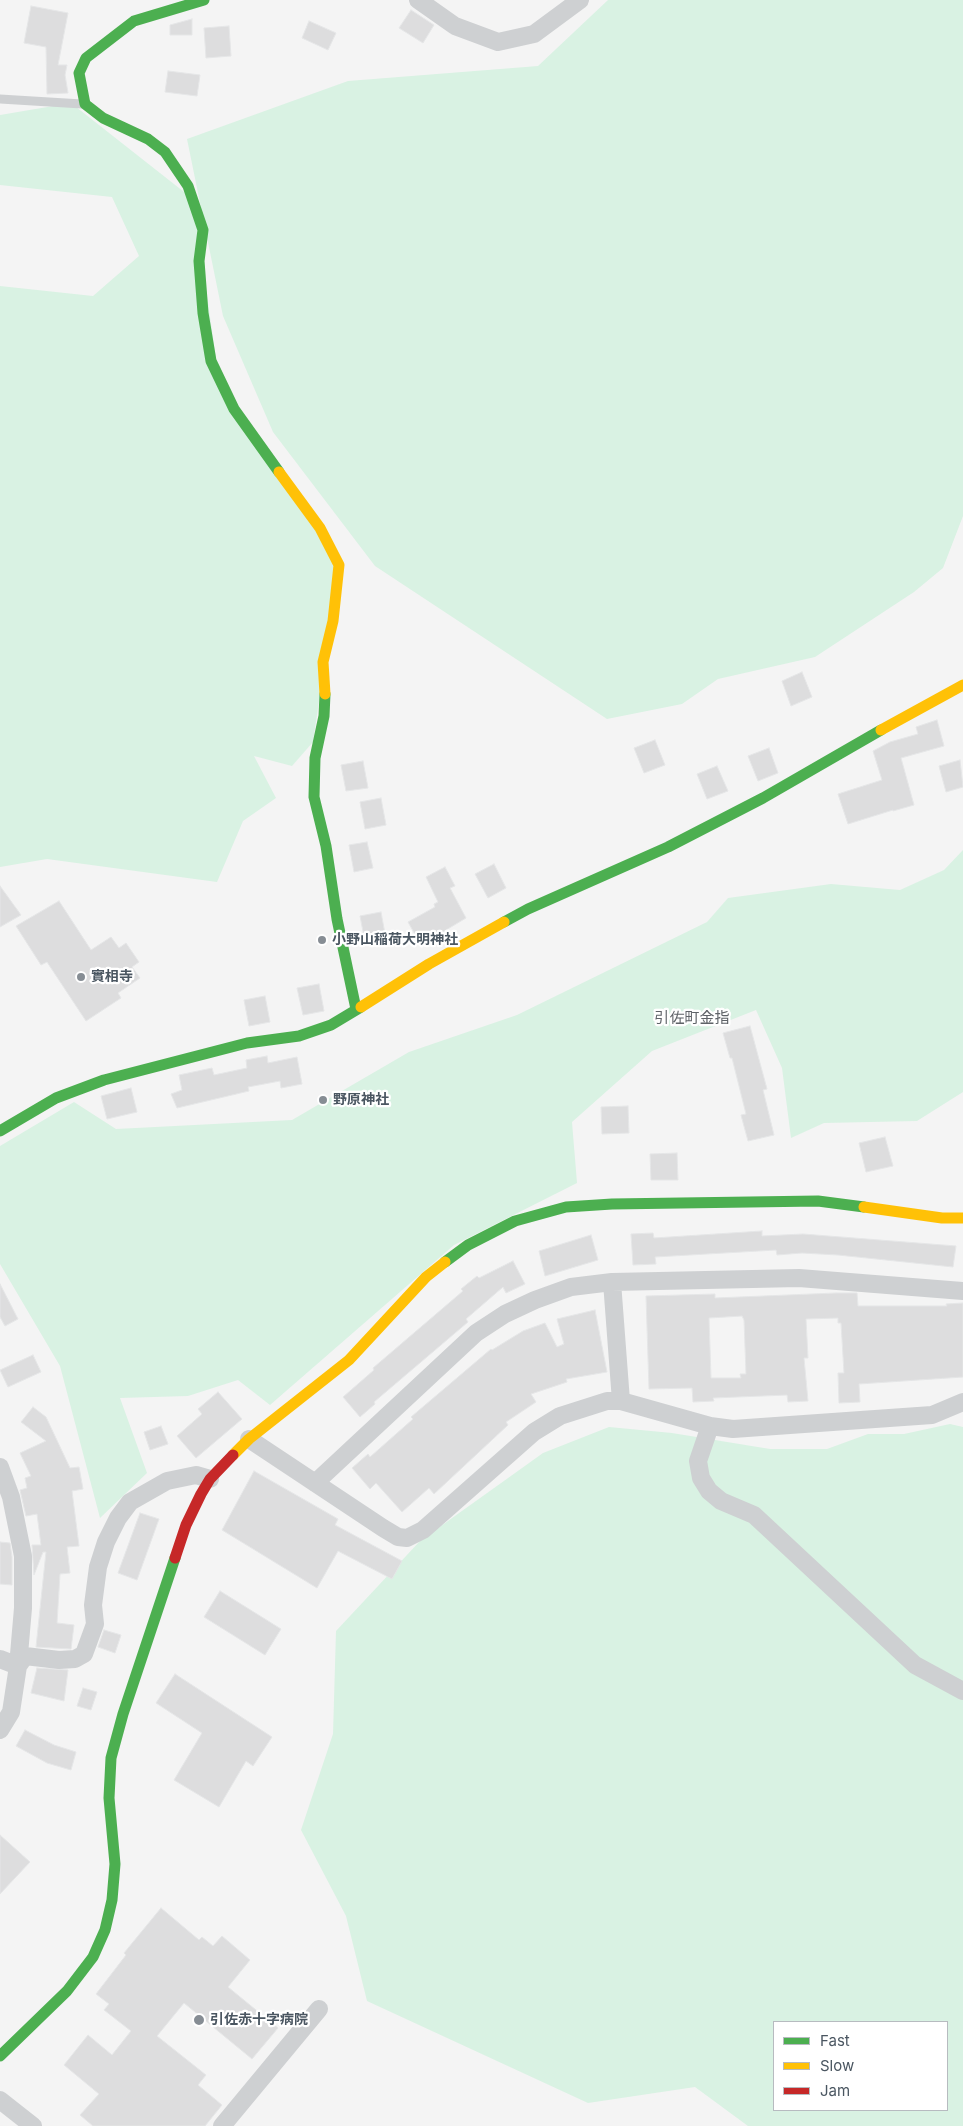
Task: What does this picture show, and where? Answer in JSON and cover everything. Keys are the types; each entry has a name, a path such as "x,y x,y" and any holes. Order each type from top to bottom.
{"street":[{"path":"204,0 134,21 86,58 79,73 85,104 103,118 148,138 165,152 188,186 203,230 199,261 203,314 211,361 234,409 320,528 339,565 334,621 324,662 324,716 315,758 314,797 326,846 337,919 356,1009"},
{"path":"418,0 454,26 498,42 534,34 580,0"},
{"path":"0,1131 56,1098 104,1080 247,1043 299,1036 331,1025 429,964 528,909 668,847 763,798 853,748 947,692 963,685"},
{"path":"0,2056 67,1991 93,1957 104,1930 112,1900 115,1864 110,1798 111,1758 123,1714 186,1525 210,1479 249,1439 349,1360 426,1277 468,1245 515,1221 566,1207 612,1204 818,1201 942,1218 963,1218"},
{"path":"315,1483 476,1333 506,1314 535,1300 571,1287 612,1282 799,1278 963,1291"},
{"path":"612,1282 621,1401"},
{"path":"249,1439 383,1528 398,1536 407,1538 422,1530 527,1438 547,1424 560,1416 607,1401 621,1401 710,1426 733,1429 932,1416 963,1402"},
{"path":"710,1426 698,1462 701,1478 709,1491 721,1501 754,1515 794,1555 804,1560 915,1665 963,1692"},
{"path":"0,1467 11,1497 24,1556 24,1608 18,1666 11,1712 0,1730"},
{"path":"18,1666 25,1656 59,1660 75,1659 84,1654 95,1624 93,1605 102,1554 111,1530 130,1502 168,1481 196,1475 210,1479"},
{"path":"0,1659 18,1666"},
{"path":"222,2126 319,2010"},
{"path":"0,2100 33,2126"}],"lane":[{"path":"0,99 85,104"}],"green space":[{"path":"608,0 963,0 963,516 943,568 914,592 815,657 718,679 682,704 607,719 375,566 273,432 223,316 187,139 348,81 538,66"},
{"path":"71,103 193,199 219,379 339,565 313,742 292,766 254,756 276,798 243,821 217,882 47,859 0,867 0,286 93,296 139,256 112,197 0,185 0,115"},
{"path":"963,850 963,1092 917,1121 824,1123 791,1138 782,1068 756,1010 652,1051 572,1122 577,1183 454,1245 270,1405 238,1380 188,1396 120,1398 147,1473 100,1518 60,1366 0,1264 0,1146 74,1102 116,1129 292,1120 409,1052 517,1015 707,922 728,898 831,884 900,890 944,870"},
{"path":"950,1424 963,1427 963,2126 748,2126 695,2087 588,2103 367,2001 346,1916 301,1830 333,1734 336,1631 420,1541 543,1453 609,1427 672,1433 770,1449 827,1449 868,1434 904,1434"}],"building":[{"path":"31,6 68,13 58,65 67,65 65,75 68,93 47,94 46,47 24,43"},
{"path":"411,10 434,25 423,43 399,28"},
{"path":"192,19 192,35 170,35 170,25"},
{"path":"309,21 336,33 328,50 302,38"},
{"path":"229,26 231,56 206,58 204,28"},
{"path":"168,71 200,75 197,96 165,92"},
{"path":"802,672 812,697 791,706 782,681"},
{"path":"937,720 944,746 901,758 914,805 848,824 838,794 882,780 873,751 890,742 918,734 916,727"},
{"path":"655,740 665,765 644,773 634,748"},
{"path":"769,748 778,773 758,781 748,756"},
{"path":"960,760 963,787 946,792 939,766"},
{"path":"363,761 368,788 346,791 341,765"},
{"path":"717,766 728,791 707,799 697,774"},
{"path":"381,798 386,825 365,829 360,802"},
{"path":"367,842 373,868 354,872 349,845"},
{"path":"494,864 506,888 488,898 475,874"},
{"path":"445,867 455,886 450,888 466,918 421,945 408,922 435,907 434,904 438,902 426,877"},
{"path":"0,886 21,915 0,927"},
{"path":"59,901 91,950 111,937 119,948 126,943 139,962 132,967 140,978 118,993 121,998 86,1021 47,962 41,965 16,926"},
{"path":"381,912 386,939 365,942 360,916"},
{"path":"319,984 324,1011 303,1015 297,988"},
{"path":"265,996 270,1022 249,1026 244,1000"},
{"path":"750,1026 767,1089 763,1090 774,1135 748,1141 741,1115 746,1114 732,1058 730,1058 723,1033"},
{"path":"267,1056 268,1063 297,1057 302,1084 281,1088 280,1081 248,1087 249,1091 177,1108 171,1094 182,1090 179,1075 212,1068 214,1075 247,1068 246,1060"},
{"path":"131,1088 137,1112 107,1119 101,1096"},
{"path":"628,1106 629,1133 602,1134 601,1107"},
{"path":"885,1137 893,1166 866,1172 859,1143"},
{"path":"677,1153 678,1180 651,1180 650,1154"},
{"path":"762,1231 762,1236 803,1234 956,1246 953,1267 838,1255 802,1253 777,1255 776,1250 655,1257 656,1264 633,1265 631,1234 653,1233 654,1238"},
{"path":"591,1235 598,1260 545,1276 539,1251"},
{"path":"513,1261 525,1284 506,1293 503,1287 466,1319 468,1322 374,1402 375,1404 360,1417 343,1397 374,1370 373,1368 463,1291 461,1289 477,1276 479,1278"},
{"path":"0,1284 18,1319 5,1326 0,1317"},
{"path":"857,1293 858,1306 947,1306 946,1304 963,1303 963,1377 859,1384 860,1402 839,1403 838,1373 844,1373 841,1323 838,1323 838,1318 806,1319 808,1358 804,1358 808,1401 788,1402 787,1395 713,1398 714,1401 693,1402 692,1388 649,1389 646,1296 715,1294 715,1298","holes":["742,1316 744,1320 746,1374 740,1374 741,1378 711,1378 709,1318"]},
{"path":"595,1310 607,1372 566,1379 567,1382 531,1394 536,1402 506,1422 508,1425 434,1494 429,1488 402,1512 376,1483 370,1489 352,1468 368,1454 370,1457 413,1419 411,1417 491,1349 523,1331 545,1323 557,1347 564,1344 557,1319"},
{"path":"33,1355 41,1372 8,1387 0,1370"},
{"path":"218,1392 242,1419 196,1458 177,1436 202,1414 198,1409"},
{"path":"33,1407 46,1417 70,1468 79,1467 83,1489 72,1491 79,1546 67,1547 70,1573 60,1574 57,1623 74,1625 71,1649 36,1647 46,1552 43,1552 34,1575 32,1545 41,1545 37,1514 26,1516 20,1490 27,1488 25,1478 31,1476 20,1453 46,1441 21,1422"},
{"path":"161,1426 168,1444 150,1450 144,1432"},
{"path":"254,1471 338,1519 335,1525 402,1561 392,1579 338,1551 317,1588 222,1530"},
{"path":"140,1513 159,1519 137,1580 118,1573"},
{"path":"0,1542 10,1543 12,1585 0,1584"},
{"path":"220,1591 281,1629 265,1655 204,1617"},
{"path":"104,1630 121,1635 115,1653 98,1647"},
{"path":"37,1668 68,1670 64,1701 31,1693"},
{"path":"175,1674 272,1737 253,1766 246,1761 219,1807 174,1780 202,1733 156,1703"},
{"path":"83,1688 97,1692 91,1710 77,1706"},
{"path":"25,1730 54,1745 76,1752 71,1770 47,1763 16,1746"},
{"path":"0,1835 30,1862 0,1894"},
{"path":"161,1908 199,1940 202,1937 213,1946 222,1936 250,1960 228,1987 278,2028 252,2059 184,2003 157,2036 206,2075 198,2085 222,2105 205,2126 93,2126 80,2115 99,2094 64,2065 88,2035 112,2055 131,2031 104,2010 109,2004 96,1994 126,1955 124,1953"}],"traffic: fast":[{"path":"204,0 134,21 86,58 79,73 85,104 103,118 148,139 165,152 188,186 203,230 199,261 203,313 211,361 234,409 279,472"},
{"path":"325,694 324,716 315,758 314,797 326,846 337,919 356,1009"},
{"path":"504,922 528,909 668,847 763,798 881,730"},
{"path":"0,1131 56,1098 104,1080 247,1043 299,1036 331,1025 361,1007"},
{"path":"445,1262 468,1245 515,1221 566,1207 612,1204 818,1201 864,1207"},
{"path":"0,2056 67,1991 93,1957 105,1930 112,1900 115,1864 109,1798 111,1758 123,1714 175,1558"}],"traffic: slow":[{"path":"279,472 320,528 339,565 333,621 323,662 325,694"},
{"path":"881,730 963,685"},
{"path":"361,1007 429,964 504,922"},
{"path":"864,1207 942,1218 963,1218"},
{"path":"233,1455 249,1439 349,1360 426,1277 445,1262"}],"traffic: jam":[{"path":"175,1558 186,1525 201,1494 210,1479 233,1455"}],"place":[{"name":"小野山稲荷大明神社","path":"322,940"},
{"name":"實相寺","path":"81,977"},
{"name":"野原神社","path":"323,1100"},
{"name":"引佐赤十字病院","path":"199,2020"}],"district":[{"name":"引佐町金指","path":"692,1018"}]}
